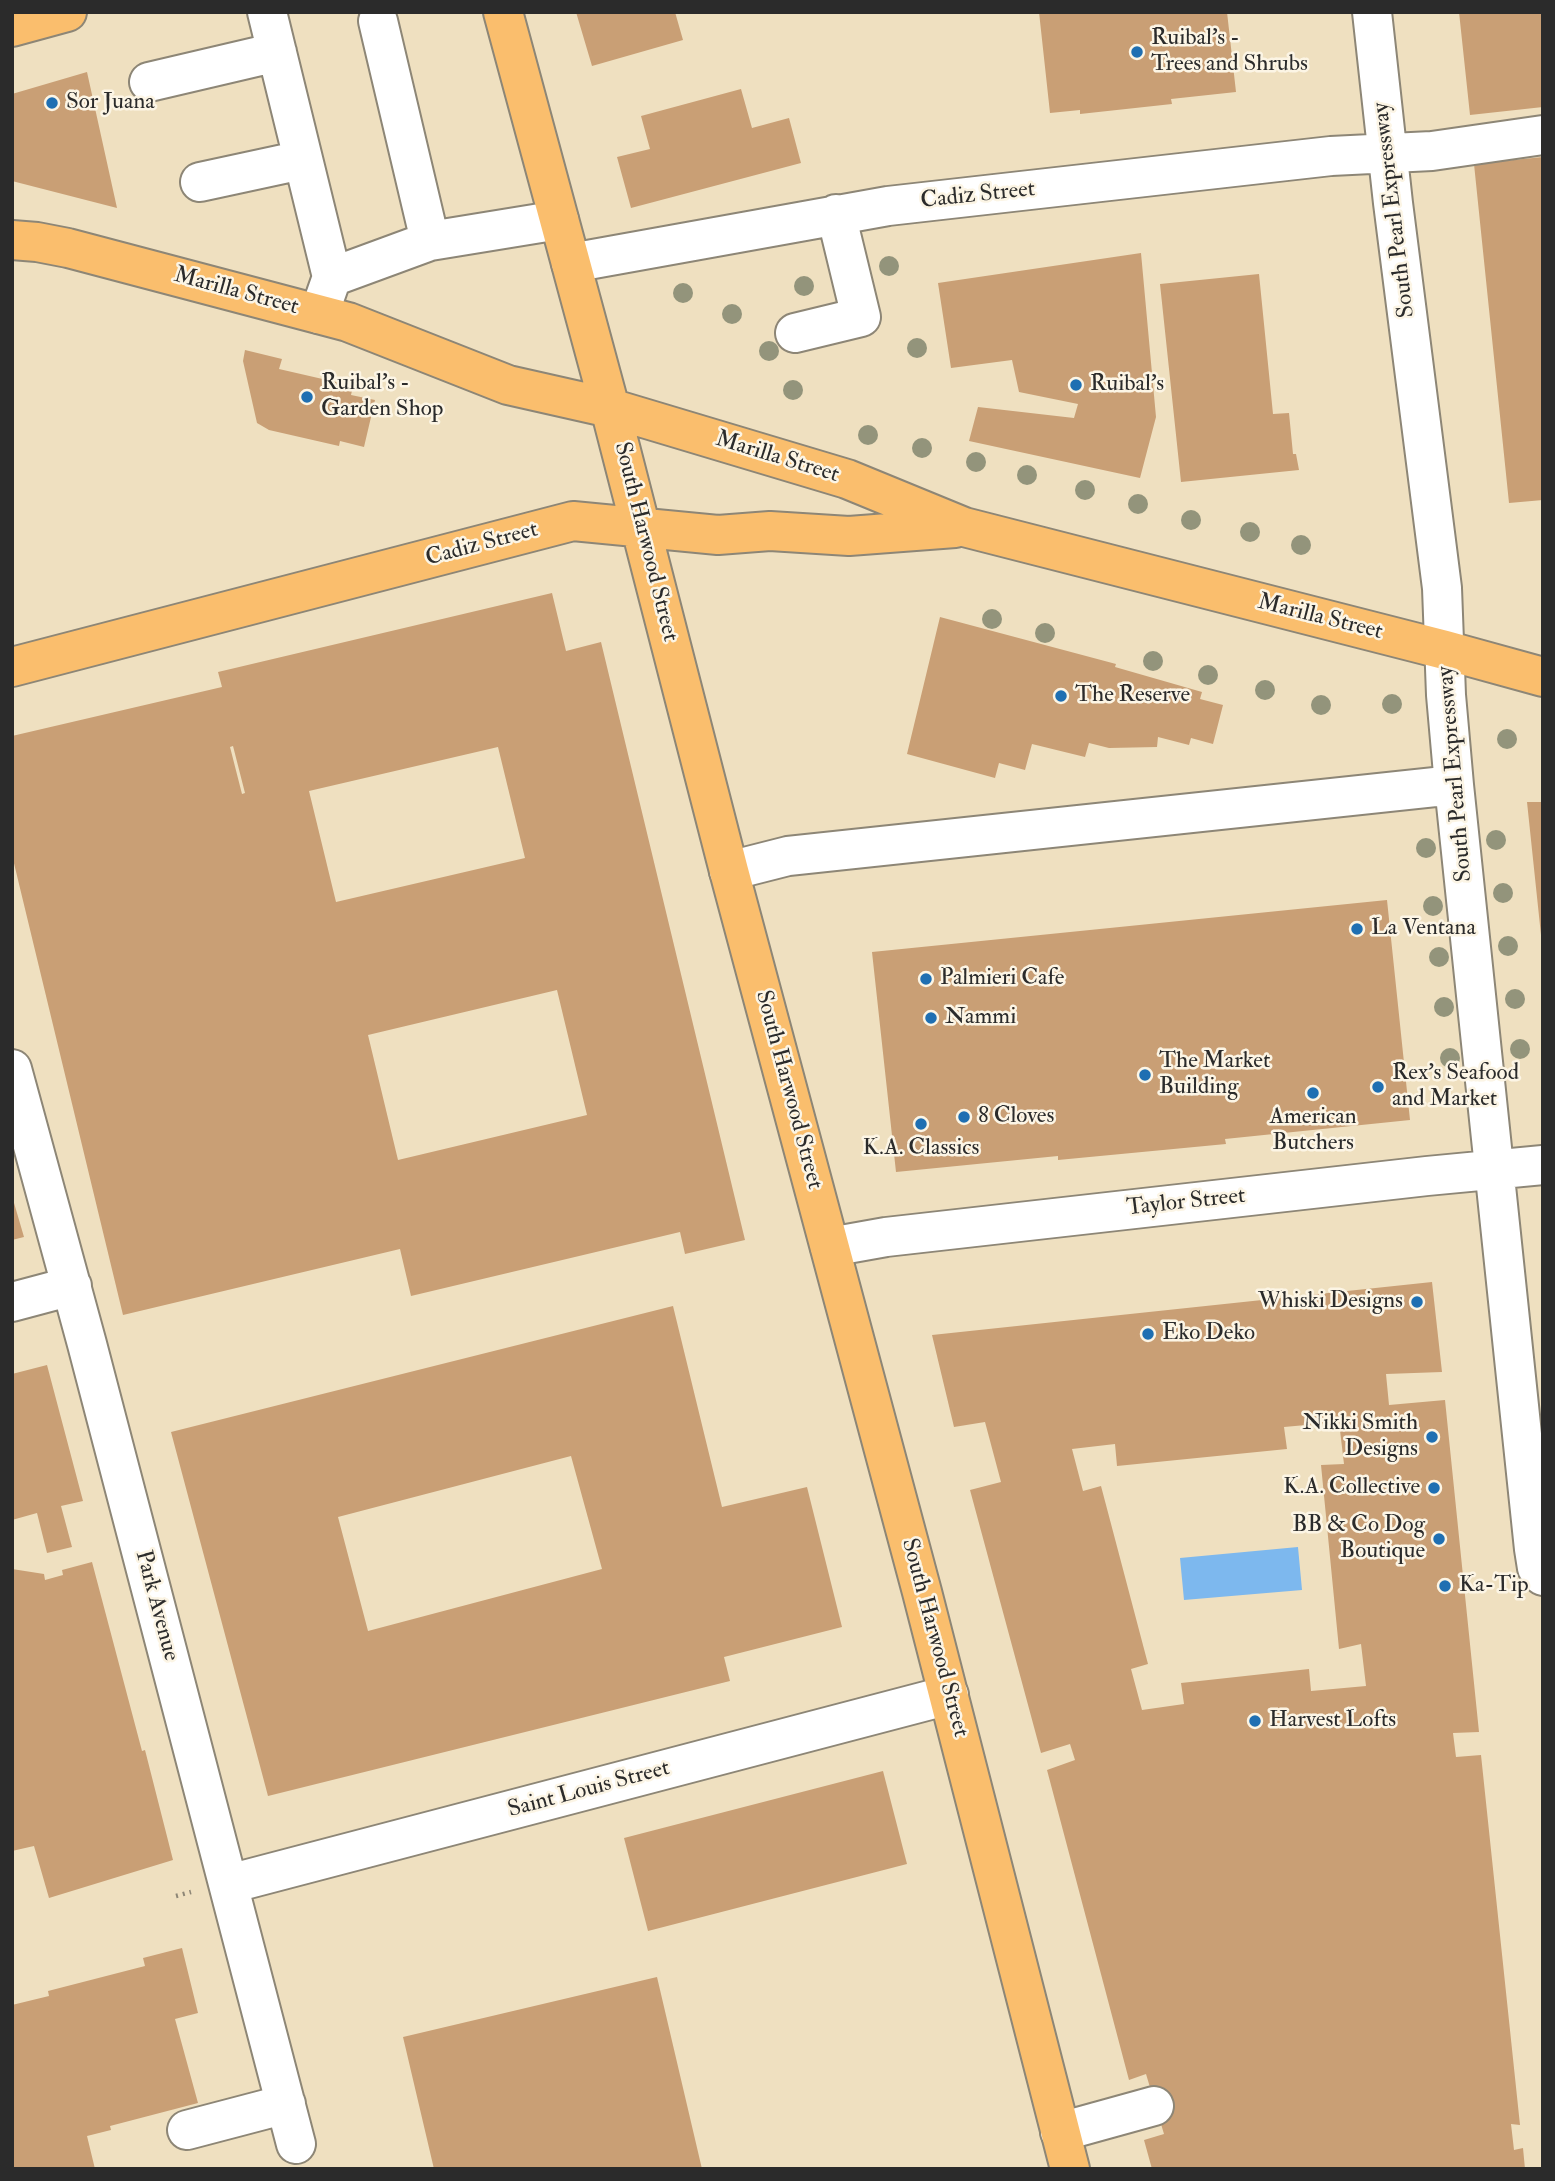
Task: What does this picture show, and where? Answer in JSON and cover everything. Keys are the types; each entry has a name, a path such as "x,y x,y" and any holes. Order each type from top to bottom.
{"main road":[{"name":"South Harwood Street","path":"503,12 949,1695 1070,2169"},
{"name":"Marilla Street","path":"12,240 68,248 319,314 377,332 508,385 610,408 847,479 964,527 1543,677"},
{"name":"Cadiz Street","path":"12,667 573,521 718,535 770,531 849,536 964,527"}],"street":[{"path":"268,12 332,278 319,314"},
{"name":"South Pearl Expressway","path":"1371,12 1442,587 1446,695 1454,785 1534,1549 1537,1568 1543,1576"},
{"path":"378,21 430,241"},
{"path":"149,82 277,52"},
{"name":"Cadiz Street","path":"571,263 888,206 1331,156 1432,151 1543,135"},
{"path":"200,182 302,160"},
{"path":"794,333 861,317 836,214"},
{"path":"332,278 430,241 559,220"},
{"path":"729,871 788,856 1454,785"},
{"name":"Park Avenue","path":"12,1069 72,1286 296,2144"},
{"name":"Taylor Street","path":"830,1247 886,1237 1543,1165"},
{"path":"12,1302 72,1286"},
{"name":"Saint Louis Street","path":"229,1884 949,1695"},
{"path":"187,2130 286,2104"},
{"path":"1060,2132 1154,2106"}],"water":[{"path":"1298,1547 1302,1590 1184,1600 1180,1558"}],"building":[{"path":"576,12 675,12 683,40 592,66"},
{"name":"Ruibal's - Trees and Shrubs","path":"1039,12 1227,12 1236,92 1171,99 1172,104 1080,114 1080,110 1050,113"},
{"path":"1459,12 1543,12 1543,107 1470,115"},
{"path":"87,72 117,208 12,181 12,94"},
{"path":"741,89 752,128 789,118 801,163 631,208 617,157 650,149 641,116"},
{"path":"1543,157 1543,500 1509,503 1474,164"},
{"path":"1141,253 1156,417 1140,478 969,441 978,407 1074,418 1078,404 1019,392 1012,360 951,368 938,283"},
{"name":"Ruibal's","path":"1259,274 1273,414 1289,413 1293,454 1296,454 1299,470 1181,482 1160,284"},
{"name":"Ruibal's - Garden Shop","path":"245,350 282,359 279,369 353,386 351,395 375,400 364,447 340,441 339,446 269,430 257,423 243,361"},
{"path":"552,593 566,651 601,642 745,1240 685,1254 680,1232 411,1296 400,1249 123,1315 12,855 12,736 222,687 218,672","holes":["233,746 245,793 242,794 230,747","498,747 525,858 336,902 309,791","557,990 587,1115 398,1160 368,1035"]},
{"name":"The Reserve","path":"940,617 1116,664 1115,667 1202,692 1200,699 1223,705 1213,744 1191,738 1189,745 1158,737 1157,747 1109,748 1089,743 1085,757 1032,744 1025,770 999,763 995,778 907,754"},
{"path":"1527,802 1543,802 1541,935"},
{"name":"The Market Building","path":"1387,900 1410,1120 1225,1139 1226,1144 1058,1160 1058,1156 896,1172 872,952"},
{"path":"12,1196 24,1237 12,1240"},
{"name":"Harvest Lofts","path":"1432,1282 1442,1372 1386,1374 1389,1405 1445,1400 1479,1732 1453,1733 1456,1757 1481,1755 1520,2125 1511,2124 1514,2150 1523,2148 1525,2169 1152,2169 1144,2140 1164,2134 1146,2074 1129,2080 1047,1770 1075,1760 1070,1744 1041,1753 970,1490 1001,1482 985,1422 954,1427 932,1335","holes":["1339,1422 1344,1464 1321,1465 1339,1649 1361,1644 1366,1686 1311,1691 1309,1669 1181,1683 1184,1704 1142,1710 1131,1669 1148,1664 1101,1486 1083,1491 1072,1449 1115,1444 1117,1466 1287,1449 1284,1427"]},
{"path":"673,1306 722,1507 807,1487 842,1627 724,1657 730,1681 268,1796 171,1432","holes":["571,1456 602,1569 368,1631 338,1517"]},
{"path":"47,1365 83,1501 61,1506 72,1547 47,1553 37,1513 12,1520 12,1374"},
{"path":"92,1562 173,1860 49,1898 34,1846 12,1851 12,1569 44,1574 45,1580 63,1575 62,1570"},
{"path":"883,1771 907,1864 648,1931 624,1838"},
{"path":"182,1948 198,2013 175,2019 198,2103 110,2126 111,2130 87,2136 95,2169 12,2169 12,2005 49,1996 48,1991 145,1966 143,1958"},
{"path":"657,1977 702,2169 434,2169 403,2037"}],"place":[{"name":"Ruibal's - Trees and Shrubs","path":"1137,52"},
{"name":"Sor Juana","path":"52,103"},
{"name":"Ruibal's","path":"1076,385"},
{"name":"Ruibal's - Garden Shop","path":"307,397"},
{"name":"The Reserve","path":"1061,696"},
{"name":"La Ventana","path":"1357,929"},
{"name":"Palmieri Cafe","path":"926,979"},
{"name":"Nammi","path":"931,1018"},
{"name":"The Market Building","path":"1145,1075"},
{"name":"Rex's Seafood and Market","path":"1378,1087"},
{"name":"American Butchers","path":"1313,1093"},
{"name":"8 Cloves","path":"964,1117"},
{"name":"K.A. Classics","path":"921,1124"},
{"name":"Whiski Designs","path":"1417,1302"},
{"name":"Eko Deko","path":"1148,1334"},
{"name":"Nikki Smith Designs","path":"1432,1437"},
{"name":"K.A. Collective","path":"1434,1488"},
{"name":"BB & Co Dog Boutique","path":"1439,1539"},
{"name":"Ka-Tip","path":"1445,1586"},
{"name":"Harvest Lofts","path":"1255,1721"}]}
